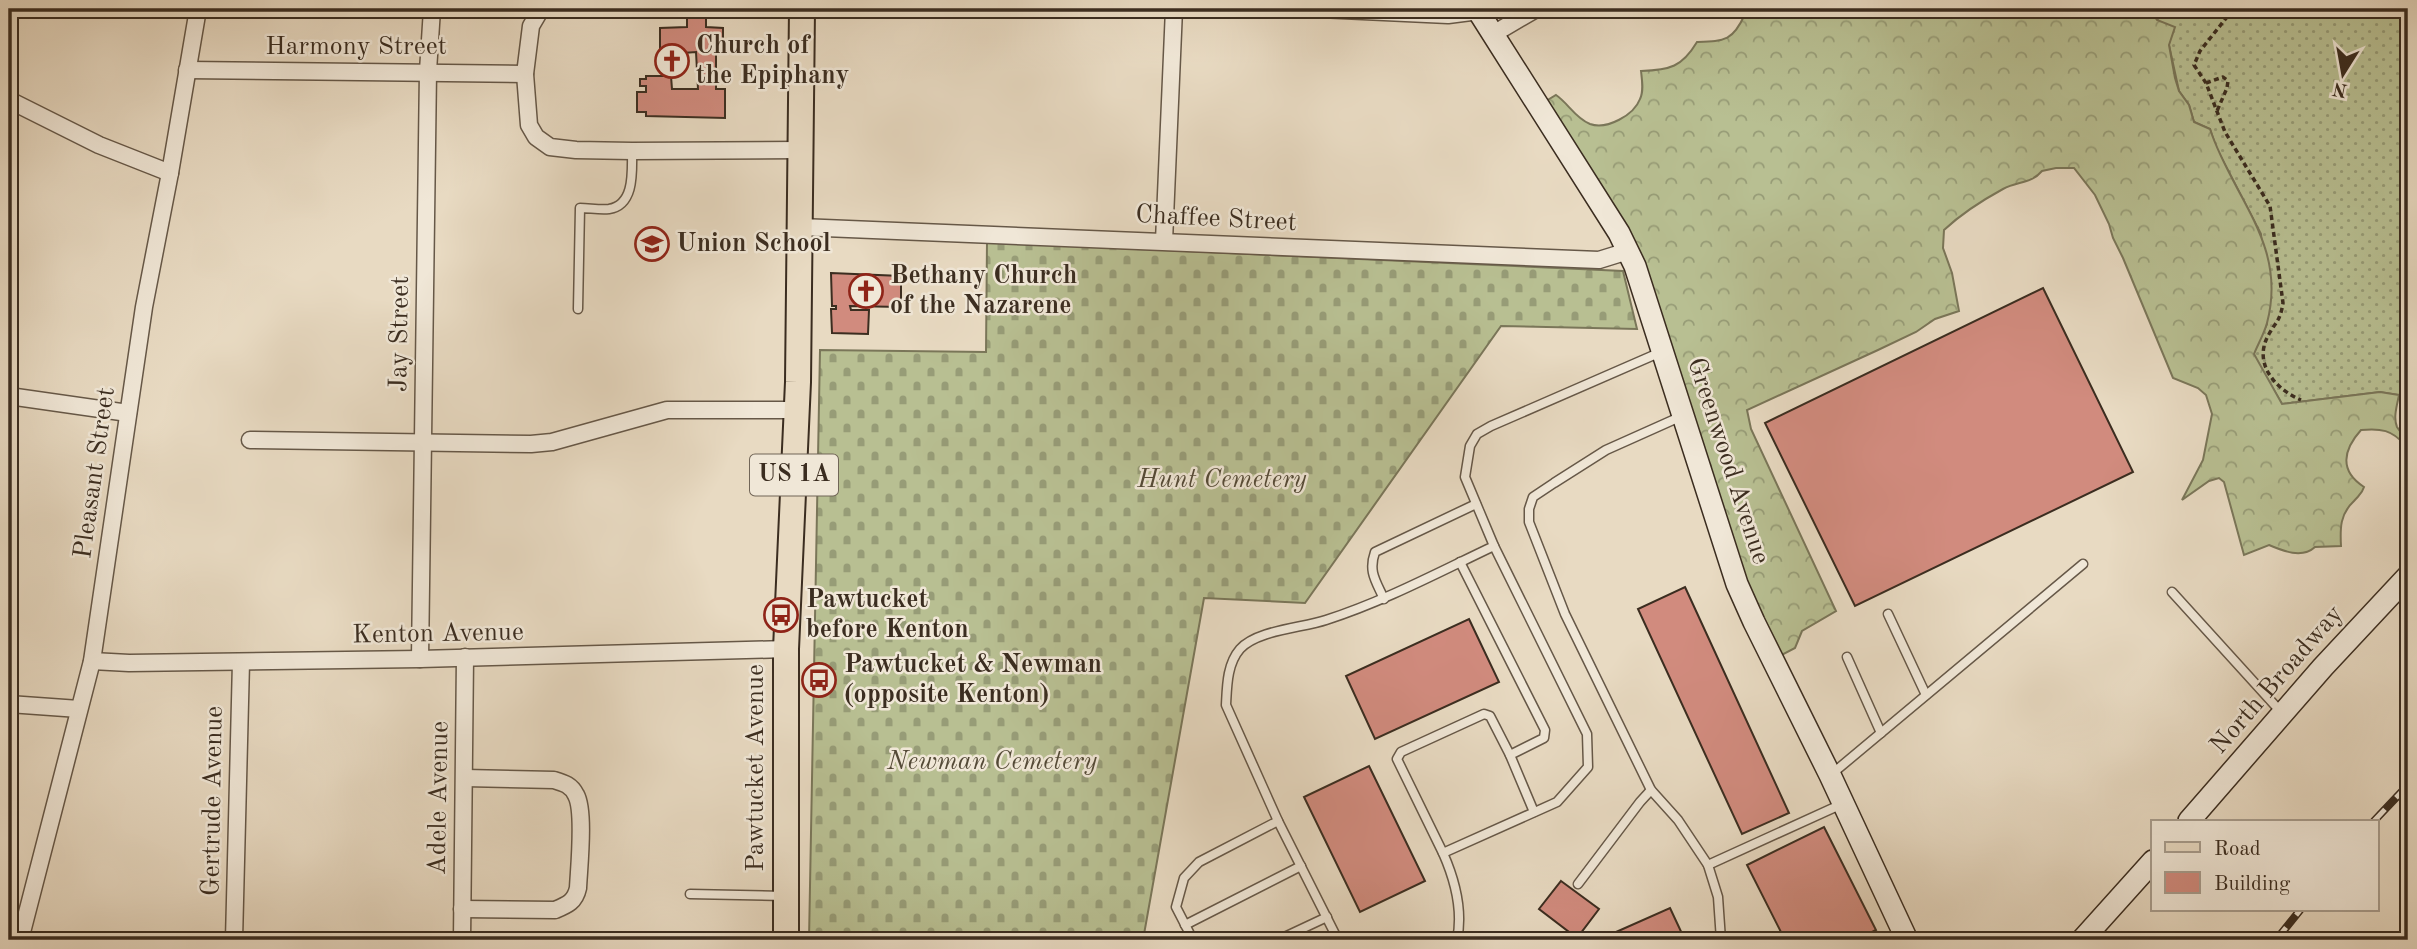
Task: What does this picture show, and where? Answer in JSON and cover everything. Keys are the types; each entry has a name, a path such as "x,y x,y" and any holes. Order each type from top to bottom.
{"main road":[{"name":"Pawtucket Avenue","path":"786,940 786,649 796,410 802,9"}],"street":[{"name":"Pleasant Street","path":"20,940 92,661 144,307 198,9"},
{"name":"Jay Street","path":"420,659 428,71 432,9"},
{"path":"541,9 531,26 525,74 529,125 536,137 550,147 632,151 800,150"},
{"path":"1164,241 1174,9"},
{"path":"1320,9 1448,15 1478,10"},
{"path":"1494,33 1536,9"},
{"name":"Greenwood Avenue","path":"1478,10 1619,233 1635,266 1737,584 1907,940"},
{"name":"Harmony Street","path":"187,70 525,74"},
{"path":"9,100 99,145 170,173"},
{"name":"Chaffee Street","path":"800,227 1599,260 1628,251"},
{"path":"9,396 128,413"},
{"path":"250,440 531,444 552,442 667,410 796,410"},
{"name":"North Broadway","path":"2190,820 2408,576"},
{"name":"Kenton Avenue","path":"92,661 420,659 786,649"},
{"name":"Adele Avenue","path":"462,940 465,657"},
{"name":"Gertrude Avenue","path":"234,940 241,662"},
{"path":"9,704 79,709"},
{"path":"462,909 555,909 568,905 576,897 579,888 580,807 576,794 567,784 554,780 465,778"},
{"path":"2082,940 2151,863"}],"lane":[{"path":"578,309 580,208 611,209 624,200 632,186 632,151"},
{"path":"1443,853 1557,802 1588,767 1587,734 1494,546 1465,477 1470,446 1477,434 1491,426 1664,351"},
{"path":"1684,415 1606,450 1534,497 1529,509 1529,522 1565,614 1651,790 1678,820 1708,865 1718,897 1721,940"},
{"path":"1384,599 1373,575 1371,564 1375,552 1476,503"},
{"path":"1338,940 1278,821 1226,705 1231,663 1241,648 1255,638 1325,621 1384,599 1494,546"},
{"path":"1460,562 1545,730 1544,737 1510,755"},
{"path":"1830,775 2083,564"},
{"path":"2172,592 2283,714"},
{"path":"1888,614 1926,695"},
{"path":"1847,656 1881,733"},
{"path":"1457,940 1460,926 1454,877 1397,759 1401,752 1484,714 1490,716 1510,755 1534,813"},
{"path":"1578,884 1651,790"},
{"path":"1708,865 1843,803"},
{"path":"1193,940 1176,907 1184,878 1199,862 1278,821"},
{"path":"1185,925 1301,866"},
{"path":"690,894 786,896"},
{"path":"1278,940 1327,917"}],"path":[{"path":"2231,9 2200,51 2194,65 2206,83 2225,132 2270,206 2283,303 2280,319 2268,335 2263,356 2270,379 2286,393 2301,400"},
{"path":"2206,83 2223,77 2228,81 2217,111"}],"green space":[{"path":"1768,9 2150,9 2157,20 2175,27 2169,45 2179,91 2189,105 2194,122 2210,129 2264,245 2270,269 2271,295 2267,323 2254,354 2282,404 2380,392 2399,395 2396,423 2408,442 2405,445 2386,431 2374,429 2361,430 2350,445 2347,467 2350,474 2364,487 2343,516 2341,546 2315,547 2310,551 2298,553 2269,545 2244,555 2224,482 2219,478 2209,481 2182,500 2203,460 2212,414 2206,395 2198,388 2173,378 2095,195 2074,168 2056,168 2042,171 2029,180 2003,189 1944,230 1943,248 1952,273 1959,311 1935,319 1916,332 1747,410 1751,429 1836,611 1802,631 1795,648 1772,660 1658,324 1541,104 1556,95 1590,124 1612,123 1626,116 1637,105 1642,93 1641,71 1674,66 1686,57 1697,42 1727,38 1736,30 1745,14 1764,13"},
{"path":"2150,9 2408,9 2408,382 2399,395 2380,392 2282,404 2253,354 2267,324 2261,234 2216,147 2210,129 2194,122 2189,105 2179,91 2169,45"},
{"path":"987,242 1623,271 1637,329 1501,326 1305,603 1204,598 1143,940 809,940 820,350 986,352"}],"building":[{"name":"Church of the Epiphany","path":"687,17 706,17 706,27 723,28 723,53 716,53 716,89 725,89 725,118 646,116 646,112 637,112 637,92 646,92 646,86 640,86 640,79 646,79 646,76 671,76 672,89 698,89 696,52 683,53 683,69 660,69 660,28 687,27"},
{"name":"Bethany Church of the Nazarene","path":"831,273 901,276 901,307 850,306 851,310 869,310 868,334 832,333 831,309 836,309 836,306 832,306"},
{"path":"2043,288 2133,472 1855,606 1765,423"},
{"path":"1685,587 1789,813 1742,834 1638,609"},
{"path":"1469,619 1499,682 1375,739 1346,676"},
{"path":"1369,766 1425,881 1360,912 1304,797"},
{"path":"1824,827 1876,930 1856,940 1785,940 1747,865"},
{"path":"1561,881 1599,909 1577,938 1539,909"},
{"path":"1670,908 1685,940 1598,940"}],"railway":[{"path":"2375,820 2408,785"},
{"path":"2276,940 2299,911"}],"place":[{"name":"Church of the Epiphany","path":"672,61"},
{"name":"Union School","path":"652,244"},
{"name":"Bethany Church of the Nazarene","path":"866,291"},
{"name":"Pawtucket before Kenton","path":"781,615"},
{"name":"Pawtucket & Newman (opposite Kenton)","path":"819,680"}],"park label":[{"name":"Hunt Cemetery","path":"1222,480"},
{"name":"Newman Cemetery","path":"992,762"}]}
